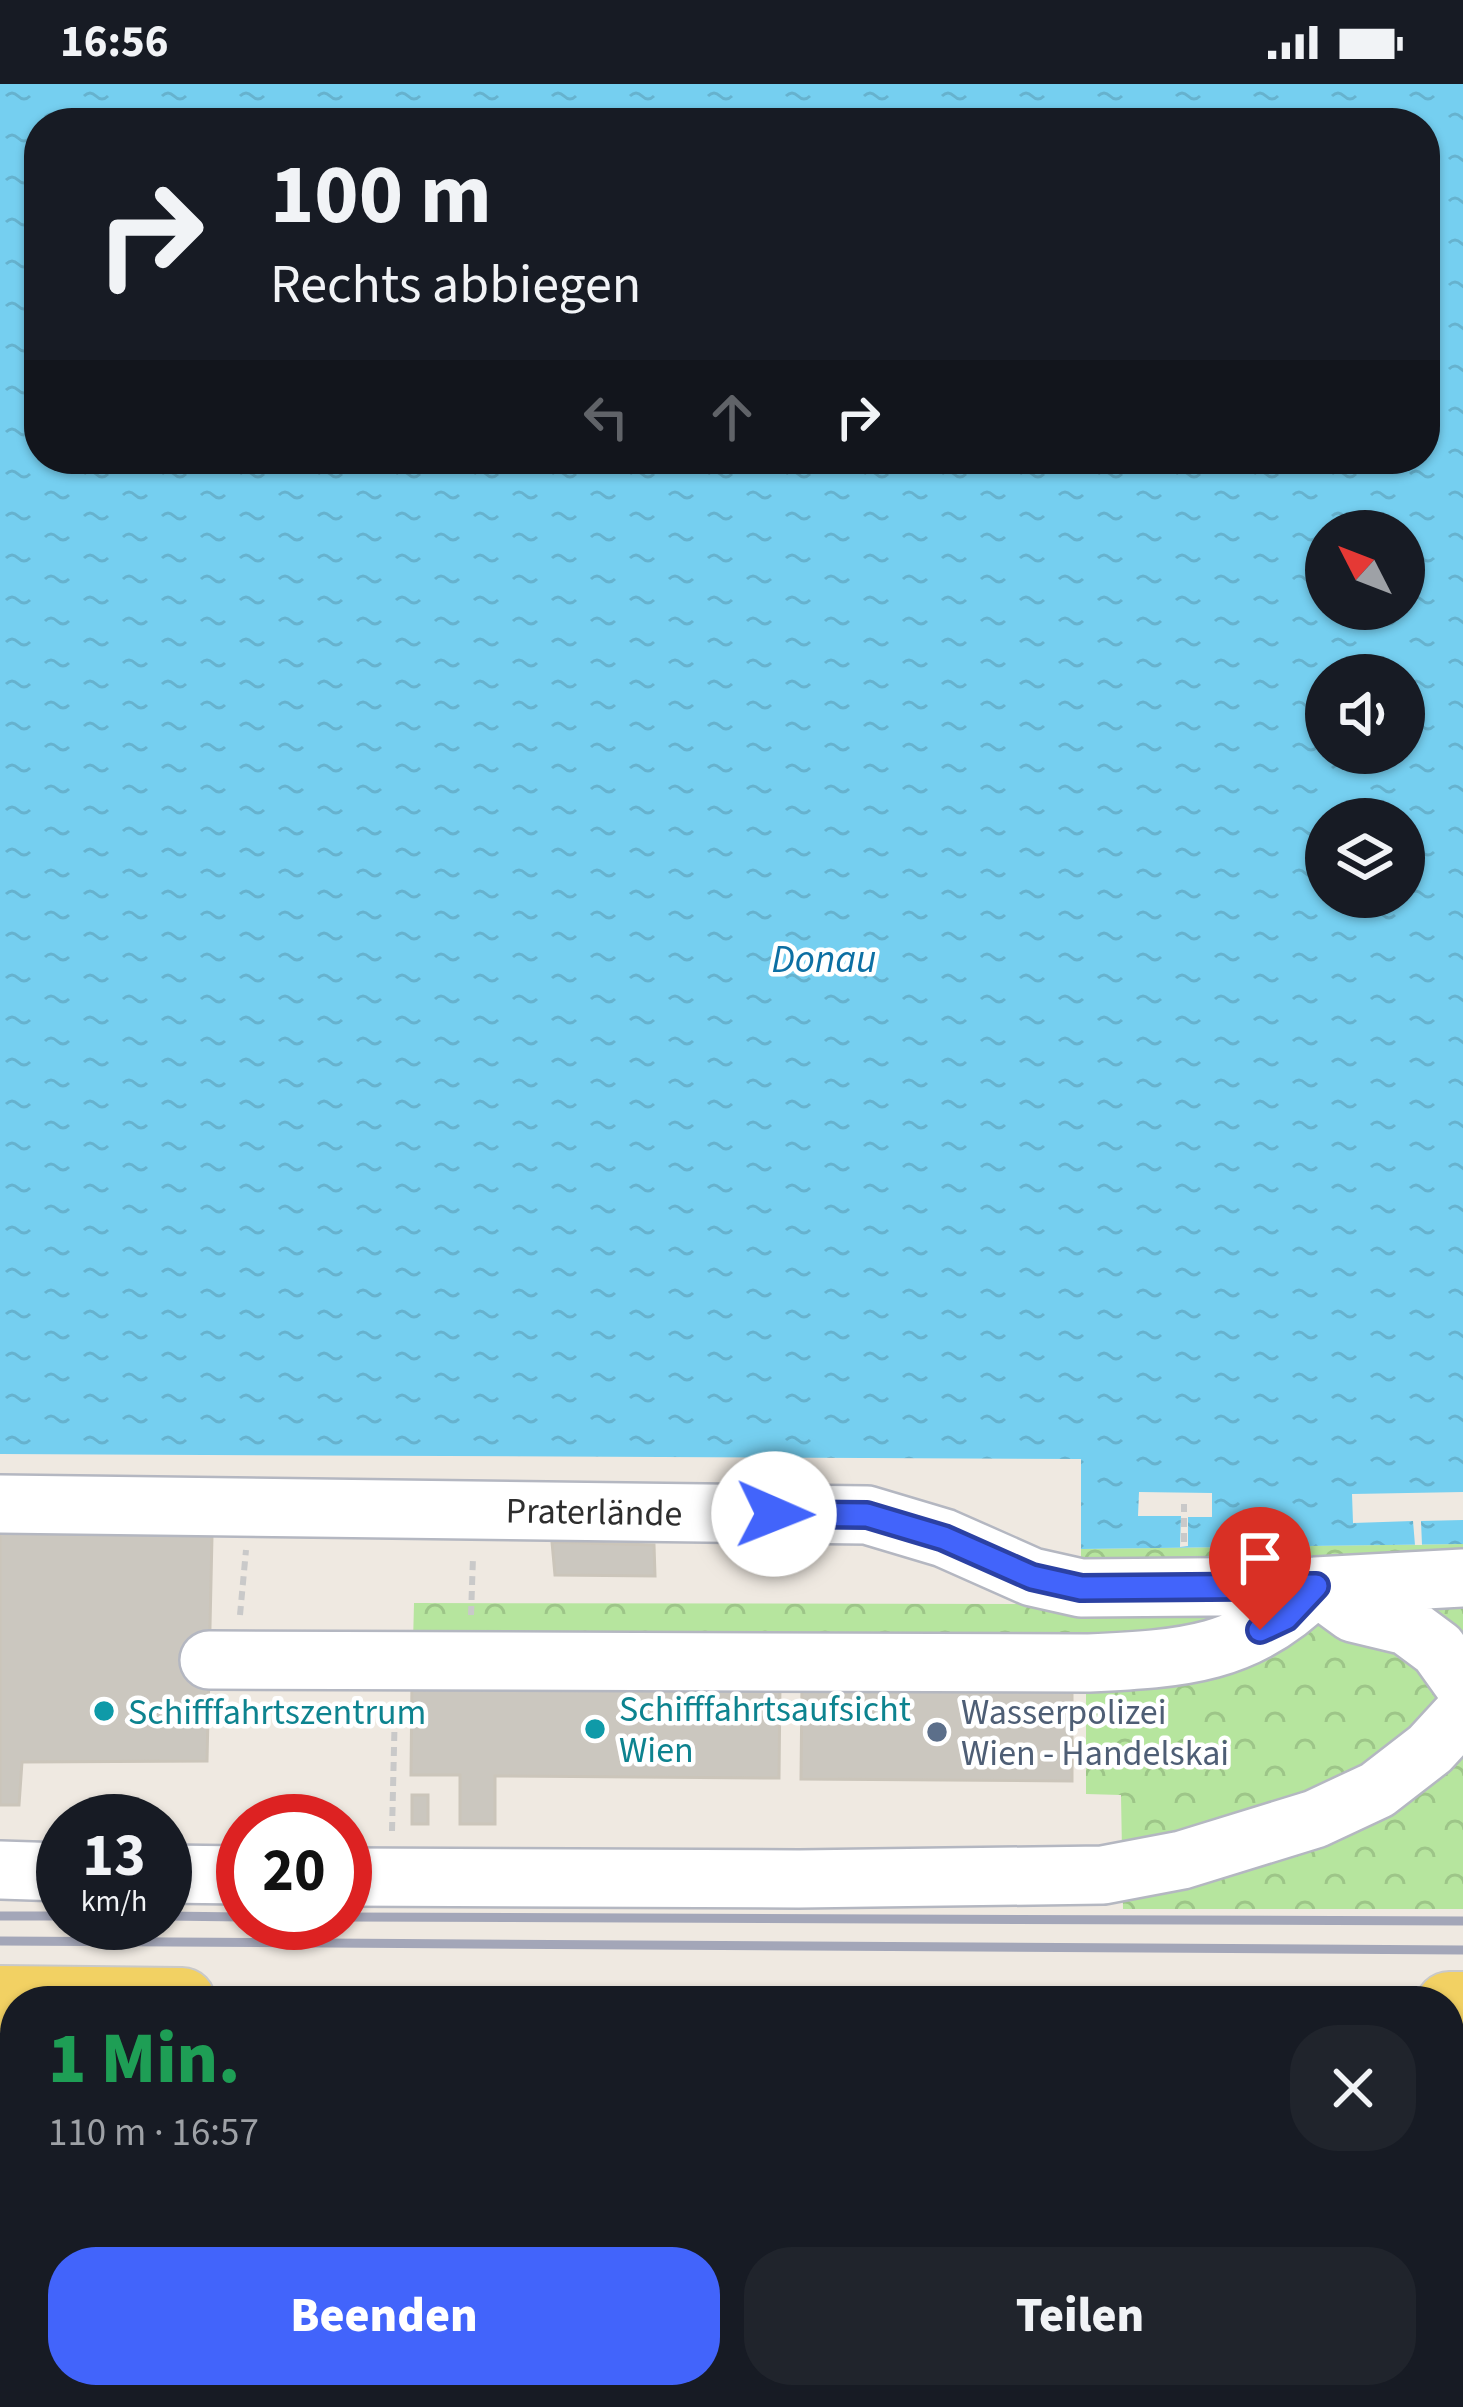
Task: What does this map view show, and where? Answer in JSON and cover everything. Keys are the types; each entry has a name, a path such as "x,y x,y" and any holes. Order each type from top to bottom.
{"street":[{"name":"Praterlände","path":"0,1504 867,1515 944,1538 1032,1577 1081,1588 1316,1586 1463,1578"},
{"path":"223,1660 1169,1660 1234,1643 1286,1618 1316,1586 1353,1613 1407,1626 1438,1649 1463,1684"},
{"path":"372,1877 1103,1875 1182,1860 1315,1819 1377,1790 1430,1749 1463,1713"},
{"path":"0,1870 36,1871"}],"path":[{"path":"223,1660 250,1507"},
{"path":"470,1661 474,1510"},
{"path":"372,1846 396,1660"}],"green space":[{"path":"1463,1544 1463,1909 1123,1909 1121,1795 1086,1794 1086,1650 413,1643 414,1603 1081,1604 1081,1549"}],"water":[{"name":"Donau","path":"0,84 1463,84 1463,1544 1081,1549 1081,1459 0,1454"}],"pier":[{"path":"1139,1492 1212,1493 1212,1517 1188,1517 1188,1546 1180,1547 1181,1516 1138,1516"},
{"path":"1463,1492 1463,1520 1421,1521 1422,1545 1415,1545 1413,1521 1353,1523 1352,1494"}],"building":[{"name":"Schifffahrtszentrum","path":"0,1533 212,1536 207,1761 22,1762 19,1805 0,1805"},
{"path":"552,1542 654,1545 655,1576 555,1575"},
{"name":"Schifffahrtsaufsicht Wien","path":"412,1680 780,1683 779,1778 495,1776 495,1824 460,1824 460,1775 411,1775"},
{"name":"Wasserpolizei Wien - Handelskai","path":"802,1683 1072,1686 1072,1781 801,1779"},
{"path":"412,1795 428,1795 428,1824 412,1824"}],"railway":[{"path":"0,1916 36,1916"},
{"path":"192,1916 216,1917"},
{"path":"372,1917 1463,1921"},
{"path":"0,1941 1463,1950"}],"place":[{"name":"Schifffahrtszentrum","path":"104,1711"},
{"name":"Schifffahrtsaufsicht Wien","path":"595,1729"},
{"name":"Wasserpolizei Wien - Handelskai","path":"937,1732"}],"route":[{"path":"774,1514 867,1515 944,1538 1032,1577 1081,1588 1316,1586 1286,1618 1260,1630"}]}
